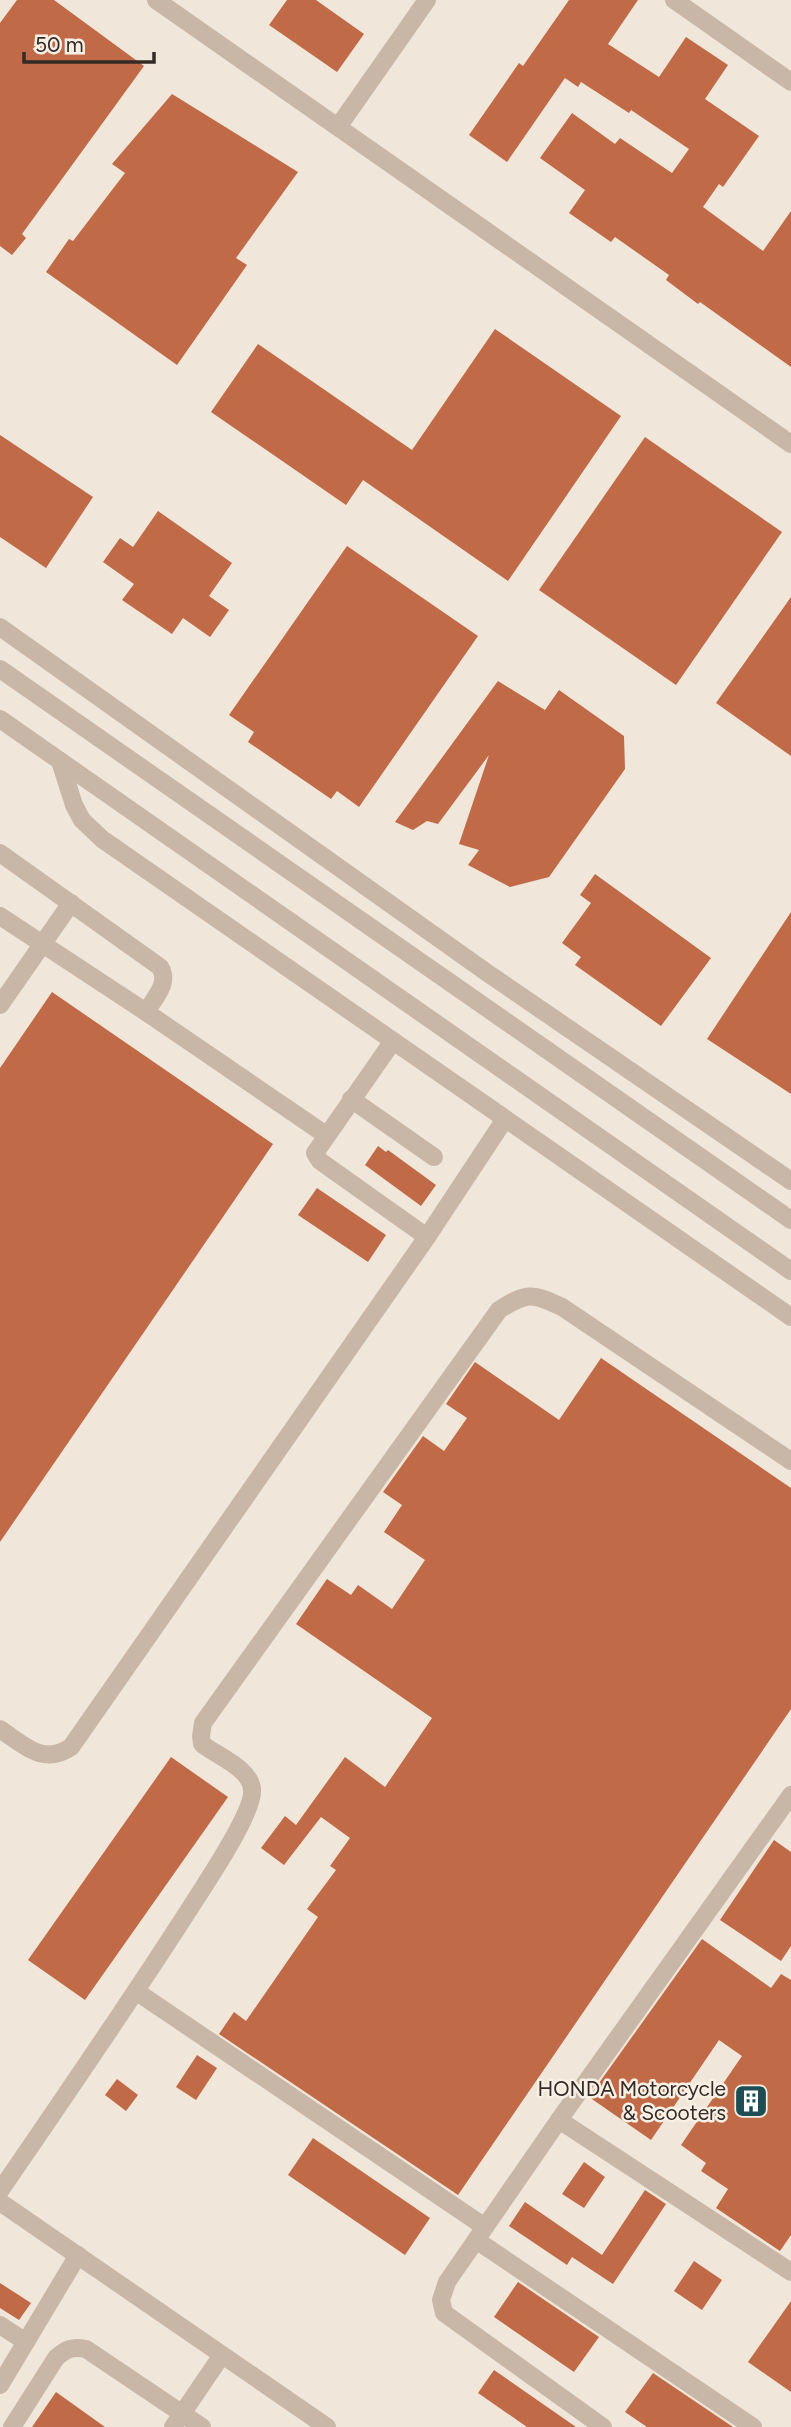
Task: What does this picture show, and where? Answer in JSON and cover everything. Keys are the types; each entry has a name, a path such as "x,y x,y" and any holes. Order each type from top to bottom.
{"street":[{"path":"156,0 791,444"},
{"path":"338,127 427,0"},
{"path":"674,0 791,82"},
{"path":"0,627 486,972 791,1181"},
{"path":"0,669 791,1220"},
{"path":"0,719 791,1271"},
{"path":"60,761 74,805 82,820 102,839 791,1317"},
{"path":"0,853 160,967 165,974 164,983 146,1012"},
{"path":"0,1005 71,903"},
{"path":"0,916 326,1135"},
{"path":"393,1041 315,1153 320,1161 427,1237"},
{"path":"351,1099 434,1157"},
{"path":"0,1729 36,1754 59,1755 71,1747 427,1237 505,1119"},
{"path":"0,2191 137,1992 247,1812 253,1797 252,1786 243,1772 202,1744 203,1723 499,1310 519,1298 538,1296 562,1307 791,1461"},
{"path":"603,2427 444,2313 441,2300 447,2282 480,2233 791,1795"},
{"path":"137,1992 753,2427"},
{"path":"559,2120 791,2272"},
{"path":"0,2202 327,2427"},
{"path":"0,2385 78,2255"},
{"path":"0,2325 26,2342"},
{"path":"12,2427 57,2358 66,2349 77,2347 86,2349 177,2420 202,2427"},
{"path":"177,2420 222,2355"}],"building":[{"path":"17,0 54,0 144,66 22,234 26,238 12,255 0,246 0,23"},
{"path":"287,0 316,0 364,34 337,72 269,25"},
{"path":"569,0 638,0 608,44 659,77 686,37 728,65 705,99 759,136 723,187 719,184 703,207 763,251 791,211 791,367 700,302 698,304 666,280 669,275 615,237 611,242 569,213 585,190 540,158 572,113 615,144 620,138 672,173 689,149 631,110 629,113 581,82 578,87 565,78 507,162 469,135 519,63 523,66"},
{"path":"172,94 298,172 236,258 247,265 177,365 46,272 69,239 73,241 125,173 112,164"},
{"path":"495,329 621,416 508,581 363,480 346,505 211,412 258,344 412,450"},
{"path":"0,435 93,497 46,568 0,537"},
{"path":"645,437 782,532 676,685 539,590"},
{"path":"158,511 232,563 209,596 229,610 210,637 183,618 172,634 122,600 134,584 103,562 120,538 133,547"},
{"path":"347,546 478,636 359,807 337,791 331,799 248,742 254,732 229,715"},
{"path":"791,597 791,756 716,703"},
{"path":"498,681 545,710 559,690 624,736 625,769 549,877 510,887 468,865 479,850 459,844 489,755 438,824 427,821 413,830 395,822"},
{"path":"595,874 711,958 661,1026 575,965 581,957 562,943 591,903 580,895"},
{"path":"791,912 791,1094 707,1039"},
{"path":"52,992 273,1144 0,1542 0,1068"},
{"path":"378,1146 386,1152 388,1150 436,1185 421,1206 365,1165"},
{"path":"317,1188 386,1235 368,1262 298,1215"},
{"path":"601,1358 791,1488 791,1709 458,2195 219,2034 234,2012 246,2021 318,1917 307,1909 336,1870 330,1866 350,1838 321,1817 284,1865 261,1848 285,1816 296,1825 345,1757 385,1787 432,1718 296,1624 327,1579 351,1595 358,1585 392,1609 425,1560 384,1532 402,1505 383,1492 423,1436 444,1451 467,1418 446,1404 475,1362 559,1420"},
{"path":"171,1757 228,1797 85,2000 28,1960"},
{"path":"774,1840 791,1852 791,1946 781,1961 720,1920"},
{"path":"702,1939 771,1988 781,1974 791,1980 791,2235 780,2251 716,2208 728,2189 701,2171 706,2163 681,2145 742,2056 719,2040 651,2140 589,2097"},
{"path":"197,2055 217,2068 196,2100 176,2087"},
{"path":"117,2079 138,2095 126,2111 105,2095"},
{"path":"313,2138 430,2218 405,2255 288,2175"},
{"path":"584,2162 605,2177 584,2208 562,2194"},
{"path":"645,2190 666,2204 613,2284 572,2257 567,2265 509,2226 525,2202 602,2255"},
{"path":"694,2261 722,2280 702,2310 674,2291"},
{"path":"518,2282 599,2337 574,2372 494,2317"},
{"path":"0,2283 31,2303 19,2320 0,2308"},
{"path":"791,2301 791,2392 748,2362"},
{"path":"494,2370 576,2427 527,2427 478,2393"},
{"path":"653,2373 733,2427 647,2427 625,2412"},
{"path":"56,2392 105,2427 32,2427"}],"place":[{"name":"HONDA Motorcycle & Scooters","path":"751,2101"}]}
